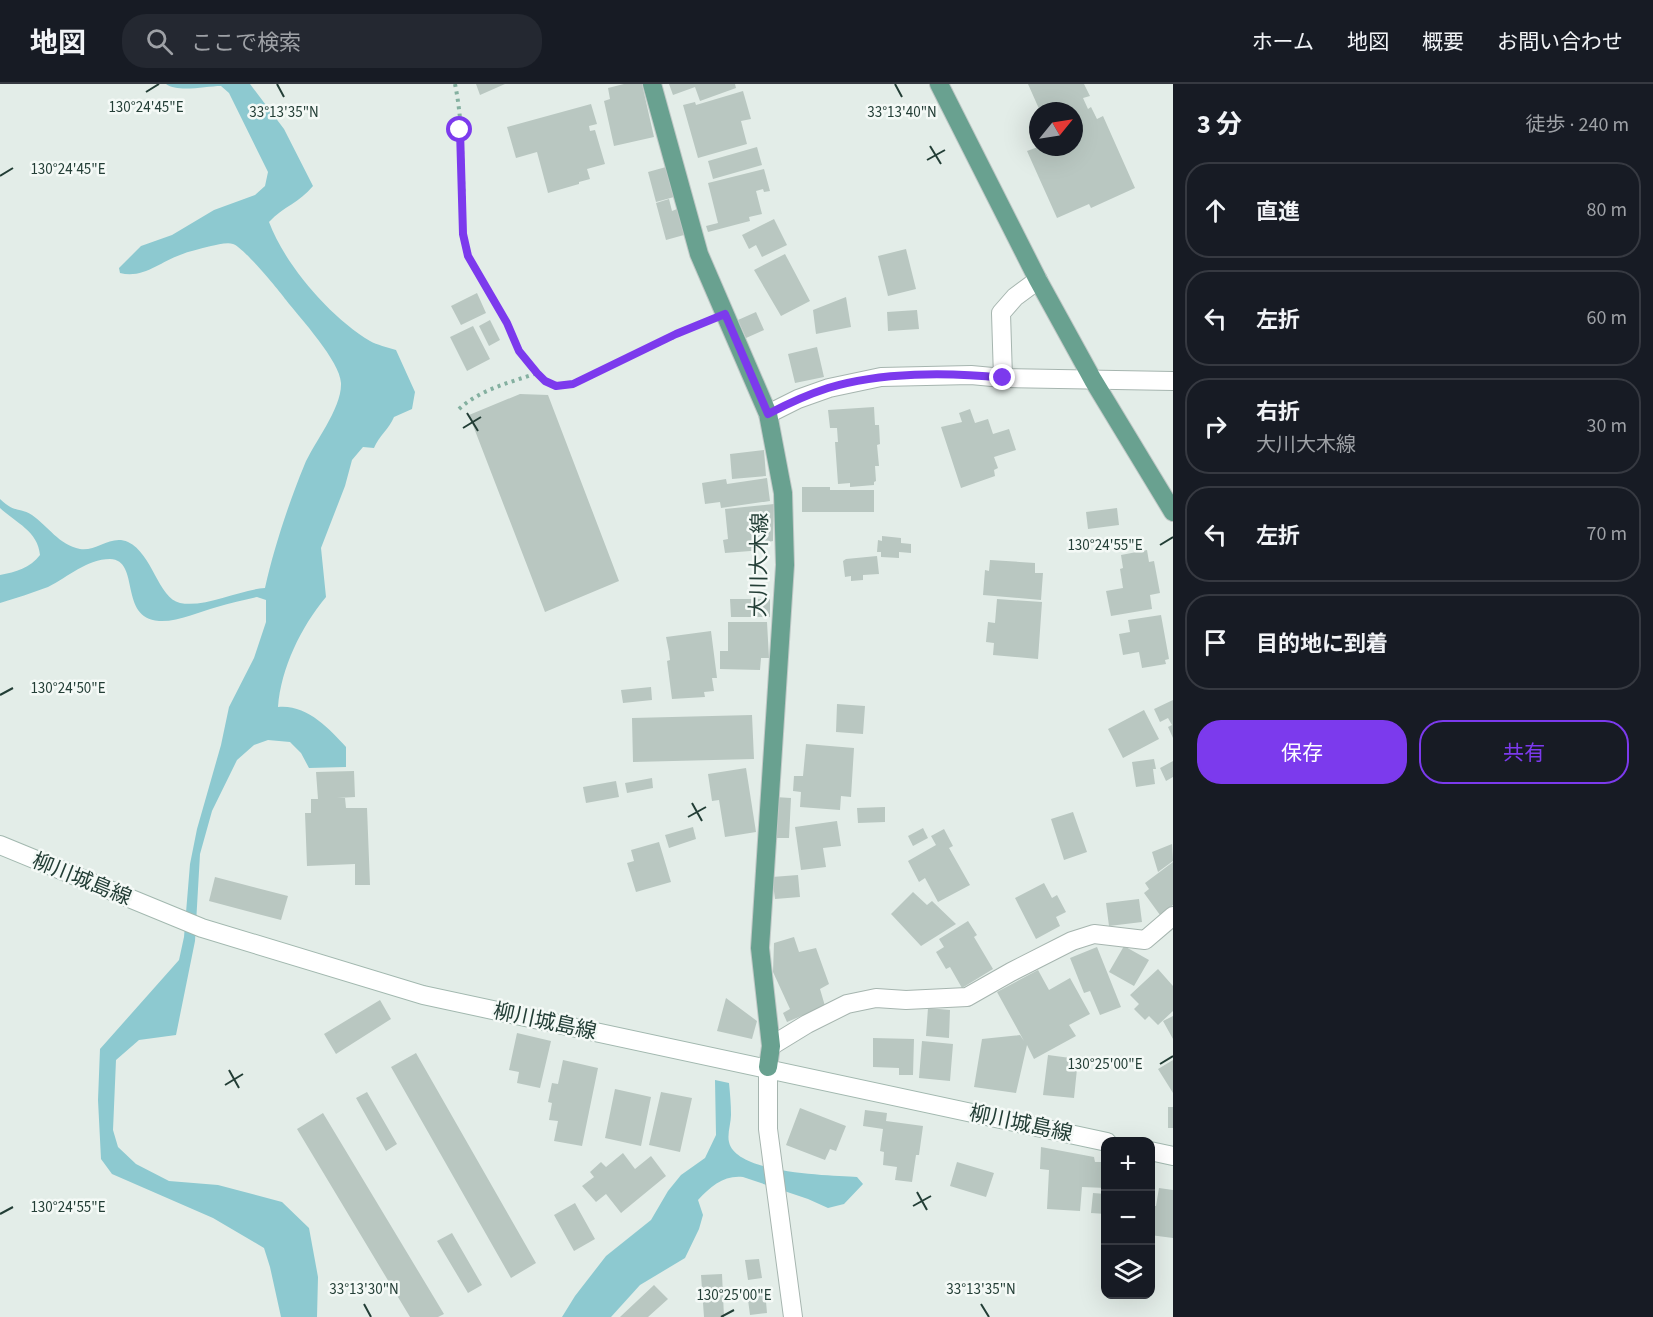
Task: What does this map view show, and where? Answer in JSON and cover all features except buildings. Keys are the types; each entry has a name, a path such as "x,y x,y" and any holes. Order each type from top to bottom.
{"main road":[{"name":"大川大木線","path":"652,84 699,254 768,414 783,493 785,565 760,948 771,1046 768,1067"},
{"path":"939,84 1038,280 1093,380 1173,512"}],"street":[{"path":"1003,378 1000,313 1015,297 1038,280"},
{"path":"768,414 798,399 829,388 881,377 971,375 1003,378 1173,381"},
{"name":"柳川城島線","path":"0,845 202,928 423,995 768,1067 1101,1141"},
{"path":"771,1046 807,1024 847,1004 876,998 906,1000 967,997 1072,941 1094,934 1145,940 1173,916"},
{"path":"768,1067 768,1129 793,1317"},
{"path":"1155,1152 1173,1156"}],"path":[{"path":"455,84 459,104 462,153 463,234 468,256 507,323 519,351 545,381 556,386 573,384 676,334 725,314"},
{"path":"459,409 472,397 537,373"}],"water":[{"path":"166,84 250,84 284,129 313,186 269,222 276,238 297,272 340,318 370,341 396,350 415,392 412,409 394,417 374,448 363,447 352,460 345,486 321,548 326,597 308,621 294,649 280,692 278,707 298,709 307,713 324,725 346,747 346,767 309,768 301,753 290,742 268,740 254,745 237,760 212,811 200,854 195,941 176,1035 139,1040 116,1060 113,1130 118,1147 136,1164 169,1181 218,1185 282,1202 309,1228 318,1277 317,1317 281,1317 264,1248 213,1218 112,1174 101,1159 98,1100 100,1049 179,960 184,937 190,864 197,829 221,745 229,707 254,658 266,622 266,600 257,597 166,621 146,618 138,610 125,569 119,562 110,559 93,562 48,587 0,603 0,575 22,569 40,555 31,534 0,508 0,499 13,508 32,515 66,544 73,547 86,549 116,540 128,542 144,556 166,593 180,603 200,603 265,588 298,480 337,404 341,383 334,363 268,278 238,247 228,243 211,246 183,254 144,272 120,273 119,268 141,246 172,235 214,210 255,195 265,186 268,172 229,93 221,86 185,89"},
{"path":"715,1080 729,1083 731,1115 729,1142 735,1153 765,1167 857,1177 863,1184 844,1204 828,1208 743,1177 724,1180 713,1186 698,1200 703,1215 685,1258 640,1285 611,1317 562,1317 606,1256 651,1220 668,1191 681,1175 705,1158 716,1135"}],"route":[{"path":"460,130 463,234 468,256 507,323 519,351 545,381 556,386 573,384 676,334 725,314 768,414 798,399 829,388 881,377 971,375 1003,378"}]}
